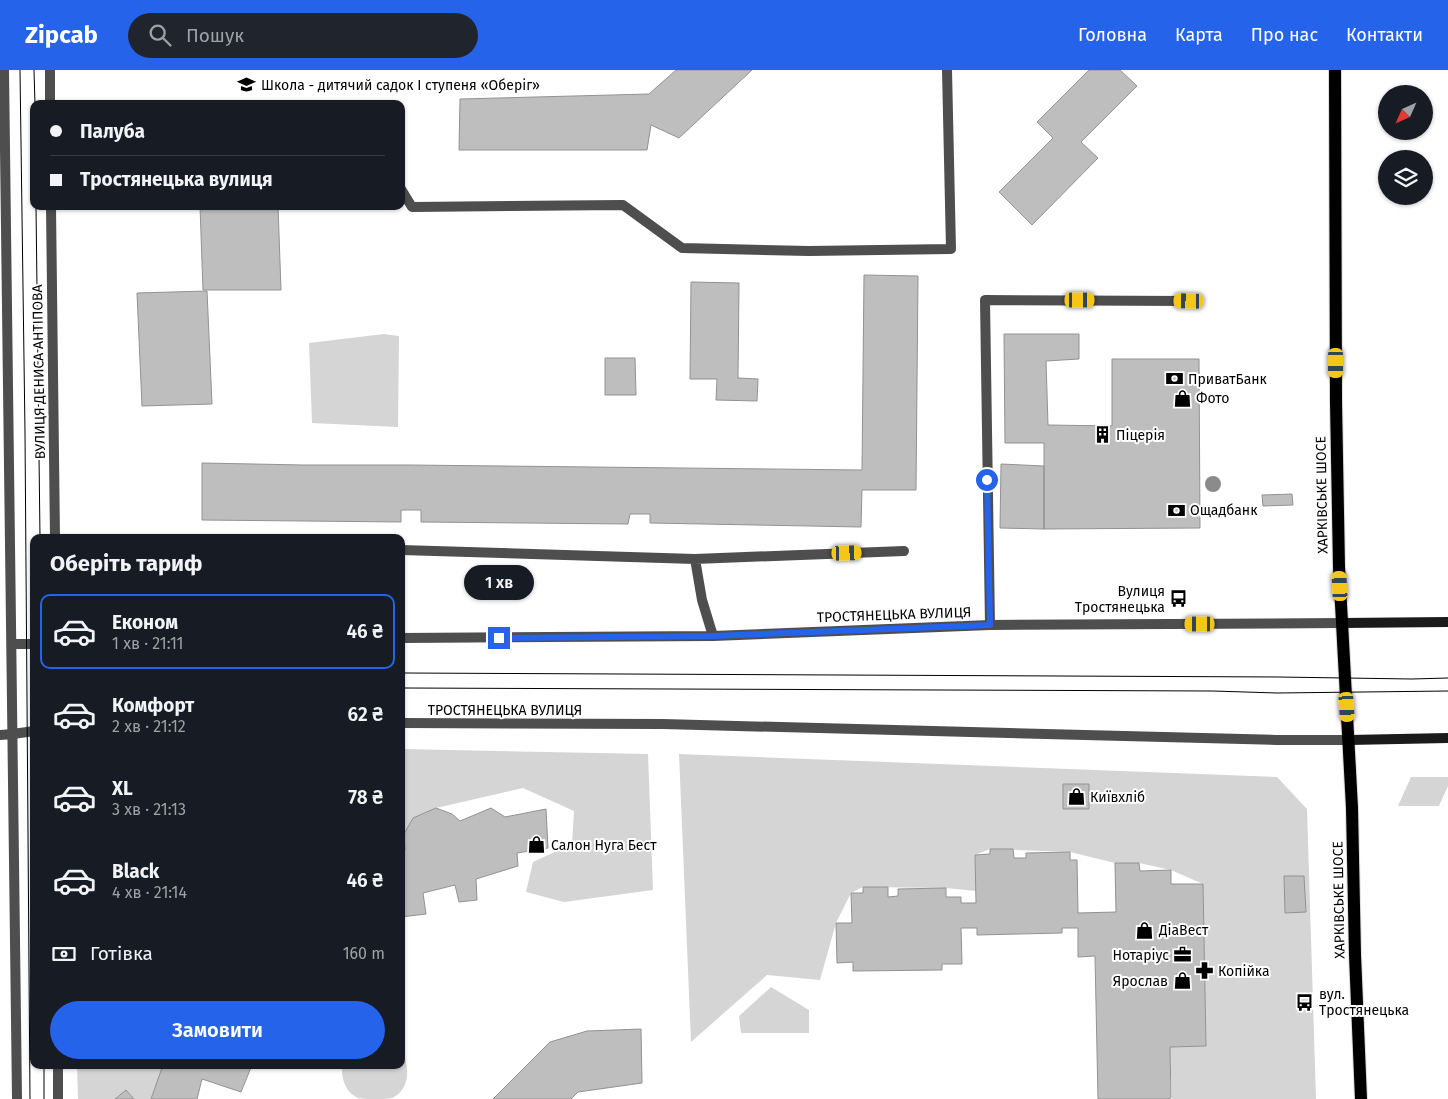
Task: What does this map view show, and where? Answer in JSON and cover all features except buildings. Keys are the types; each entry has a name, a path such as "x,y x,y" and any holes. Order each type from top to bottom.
{"main road":[{"name":"ХАРКІВСЬКЕ ШОСЕ","path":"1335,70 1336,402 1342,623 1349,740 1361,1099"},
{"name":"ТРОСТЯНЕЦЬКА ВУЛИЦЯ","path":"1342,623 1448,622"},
{"name":"ТРОСТЯНЕЦЬКА ВУЛИЦЯ","path":"1349,740 1448,738"}],"street":[{"path":"4,70 17,1099"},
{"path":"50,70 50,100"},
{"path":"405,196 412,207 623,205 682,248 809,251 951,249 947,70"},
{"name":"ВУЛИЦЯ ДЕНИСА АНТІПОВА","path":"51,210 55,534"},
{"path":"990,625 985,300 1189,301"},
{"path":"405,550 695,559 904,551"},
{"path":"695,559 702,600 713,636"},
{"name":"ТРОСТЯНЕЦЬКА ВУЛИЦЯ","path":"405,638 713,636 990,625 1342,623"},
{"path":"12,644 30,644"},
{"name":"ТРОСТЯНЕЦЬКА ВУЛИЦЯ","path":"405,723 663,724 1277,740 1349,740"},
{"path":"0,735 30,732"},
{"path":"58,1069 58,1099"}],"shaded area":[{"path":"384,334 399,336 398,427 312,423 309,343"},
{"path":"405,749 648,754 653,890 564,902 526,892 533,862 572,844 574,811 523,788 436,808 413,818 405,832"},
{"path":"679,754 1277,777 1307,809 1316,1099 1172,1099 1170,1047 1206,1046 1203,884 1171,870 1139,863 1115,863 1070,852 990,849 975,855 976,891 946,888 863,887 851,893 836,923 820,980 767,975 691,1042"},
{"path":"1411,777 1448,777 1448,786 1439,806 1398,806"},
{"path":"771,987 809,1010 809,1033 741,1033 739,1016"},
{"path":"405,1059 406,1062 406,1083 403,1089 392,1098 358,1098 347,1089 342,1069 405,1069"},
{"path":"77,1069 162,1069 151,1099 134,1099 126,1090 115,1099 78,1099"}],"tram line":[{"path":"20,70 30,1099"},
{"path":"34,70 35,100"},
{"path":"36,210 40,534"},
{"path":"405,673 1448,678"},
{"path":"405,688 1213,691 1277,693 1448,691"},
{"path":"44,1069 44,1099"}],"place":[{"name":"Школа - дитячий садок І ступеня «Оберіг»","path":"247,85"},
{"name":"ПриватБанк","path":"1174,379"},
{"name":"Фото","path":"1182,398"},
{"name":"Піцерія","path":"1102,435"},
{"name":"Ощадбанк","path":"1176,510"},
{"name":"Вулиця Тростянецька","path":"1179,599"},
{"name":"Київхліб","path":"1076,797"},
{"name":"Салон Нуга Бест","path":"537,845"},
{"name":"ДіаВест","path":"1145,930"},
{"name":"Нотаріус","path":"1183,955"},
{"name":"Копійка","path":"1204,971"},
{"name":"Ярослав","path":"1182,981"},
{"name":"вул. Тростянецька","path":"1305,1002"}],"route":[{"path":"499,638 713,636 990,625 987,480"}]}
